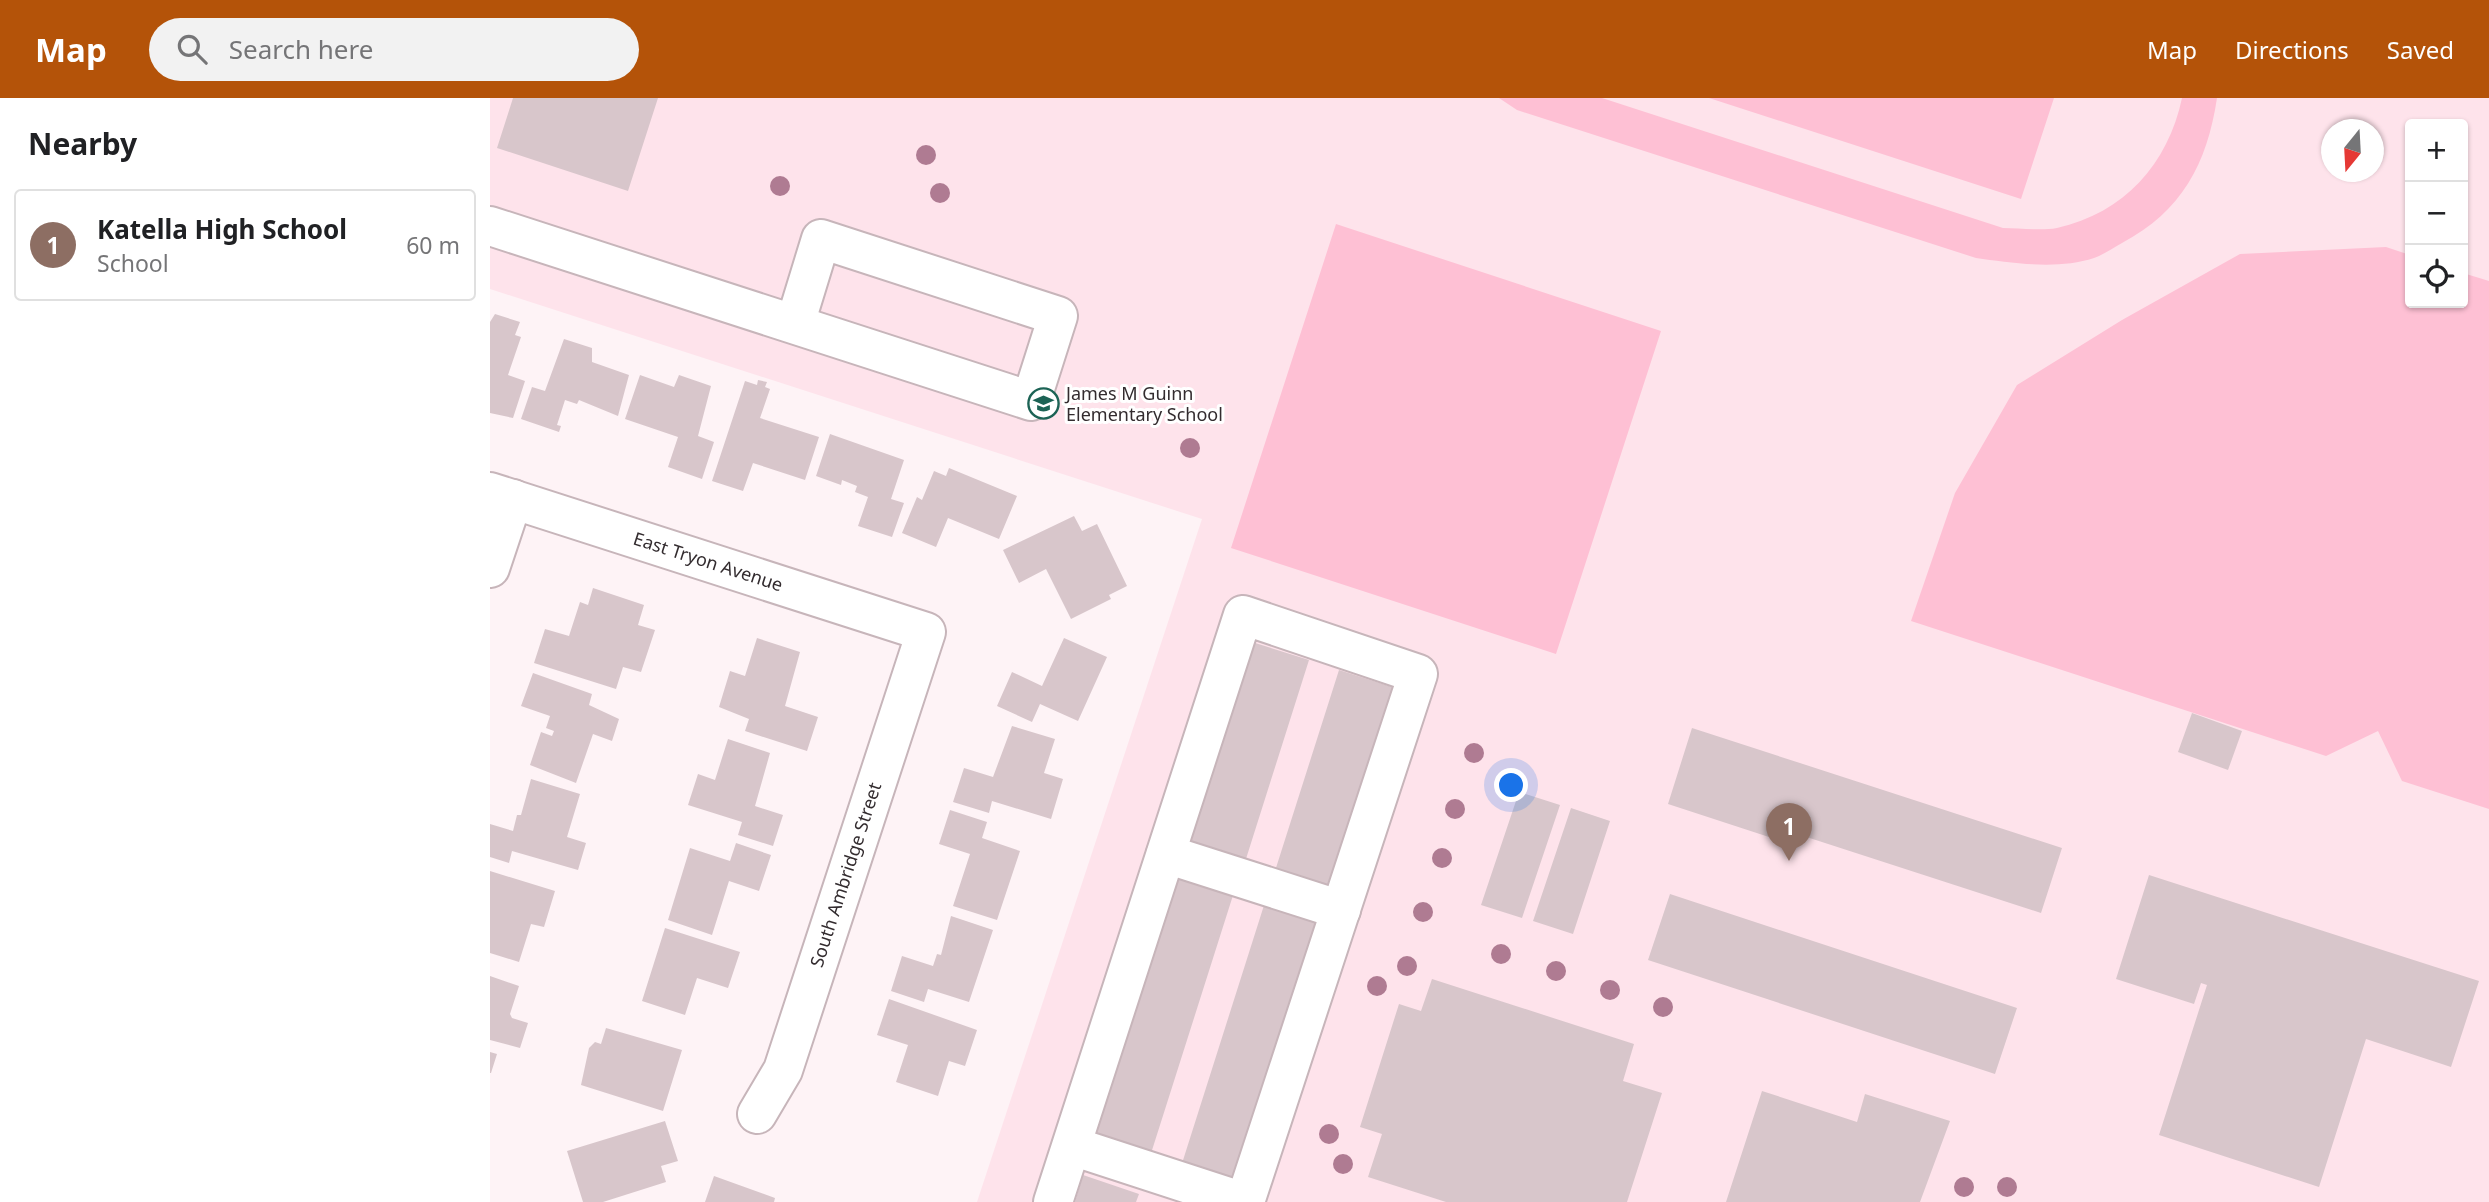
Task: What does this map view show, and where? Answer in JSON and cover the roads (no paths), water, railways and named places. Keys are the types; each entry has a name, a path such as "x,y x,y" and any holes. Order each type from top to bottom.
{"street":[{"path":"490,226 1031,401 1058,316 821,240 794,324"},
{"path":"490,568 501,496"},
{"name":"East Tryon Avenue","path":"501,496 926,632"},
{"path":"1054,1202 1072,1146 1166,854 1244,615 1418,674 1245,1202 1072,1146"},
{"name":"South Ambridge Street","path":"757,1114 783,1070 926,632"},
{"path":"1166,854 1341,909"}],"place":[{"name":"James M Guinn Elementary School","path":"1043,404"},
{"name":"Katella High School","path":"1789,861"}]}
